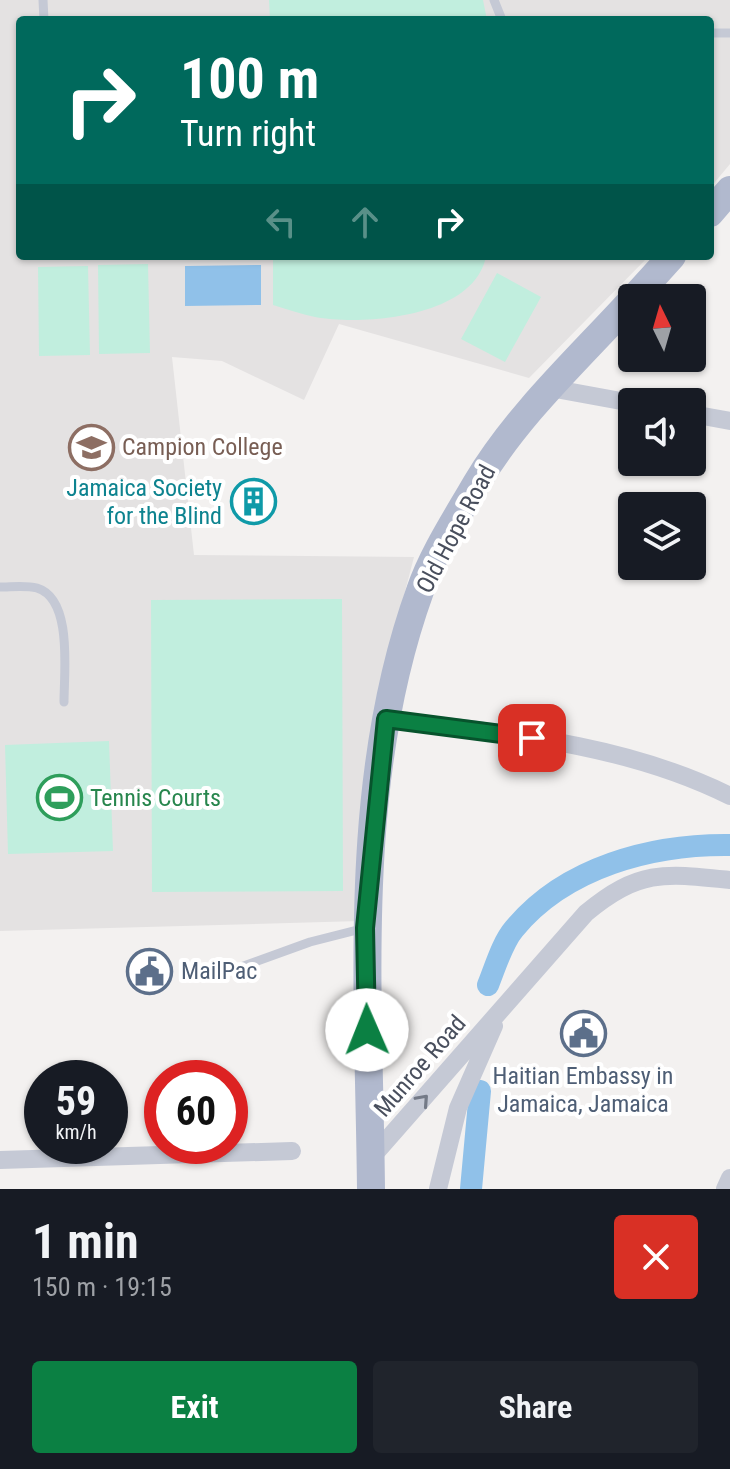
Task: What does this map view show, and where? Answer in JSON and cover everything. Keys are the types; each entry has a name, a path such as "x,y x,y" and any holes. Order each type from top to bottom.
{"main road":[{"path":"714,208 730,190"},
{"name":"Old Hope Road","path":"647,284 668,260"},
{"name":"Old Hope Road","path":"371,1189 365,928 386,719 420,588 477,483 512,432 618,315"}],"street":[{"path":"550,388 618,400"},
{"path":"706,417 730,421"},
{"path":"386,719 561,742 691,777 730,796"},
{"name":"Munroe Road","path":"371,1158 586,913 614,889 640,879 673,874 730,880"},
{"name":"Munroe Road","path":"438,1189 458,1108 504,1005"},
{"path":"0,1160 292,1151"},
{"path":"725,1189 730,1178"}],"lane":[{"path":"0,587 35,587 47,593 55,603 62,616 64,702"},
{"path":"216,976 310,942 365,928"}],"shaded area":[{"name":"Campion College","path":"0,0 730,0 730,164 714,183 714,16 16,16 16,260 645,260 618,284 618,288 529,378 339,324 304,400 222,361 172,357 194,555 414,557 383,676 360,921 0,931"}],"green space":[{"path":"269,0 483,0 486,16 270,16"},
{"path":"273,260 484,260 478,277 462,293 415,313 388,318 336,319 315,317 273,305"},
{"path":"148,264 150,353 99,354 98,265"},
{"path":"88,266 90,355 39,356 38,267"},
{"path":"497,273 541,297 505,362 461,339"},
{"path":"342,599 343,891 152,892 151,600"},
{"name":"Tennis Courts","path":"109,741 113,851 8,854 5,745"}],"water":[{"path":"261,265 261,305 185,306 185,266"}],"waterway":[{"path":"488,985 502,948 514,929 558,890 612,863 641,855 671,849 730,845"},
{"path":"471,1189 480,1091"}],"place":[{"name":"Campion College","path":"91,447"},
{"name":"Jamaica Society for the Blind","path":"253,502"},
{"name":"Tennis Courts","path":"59,798"},
{"name":"MailPac","path":"150,971"},
{"name":"Haitian Embassy in Jamaica, Jamaica","path":"583,1034"}],"route":[{"path":"367,1030 365,928 386,719 532,738"}]}
